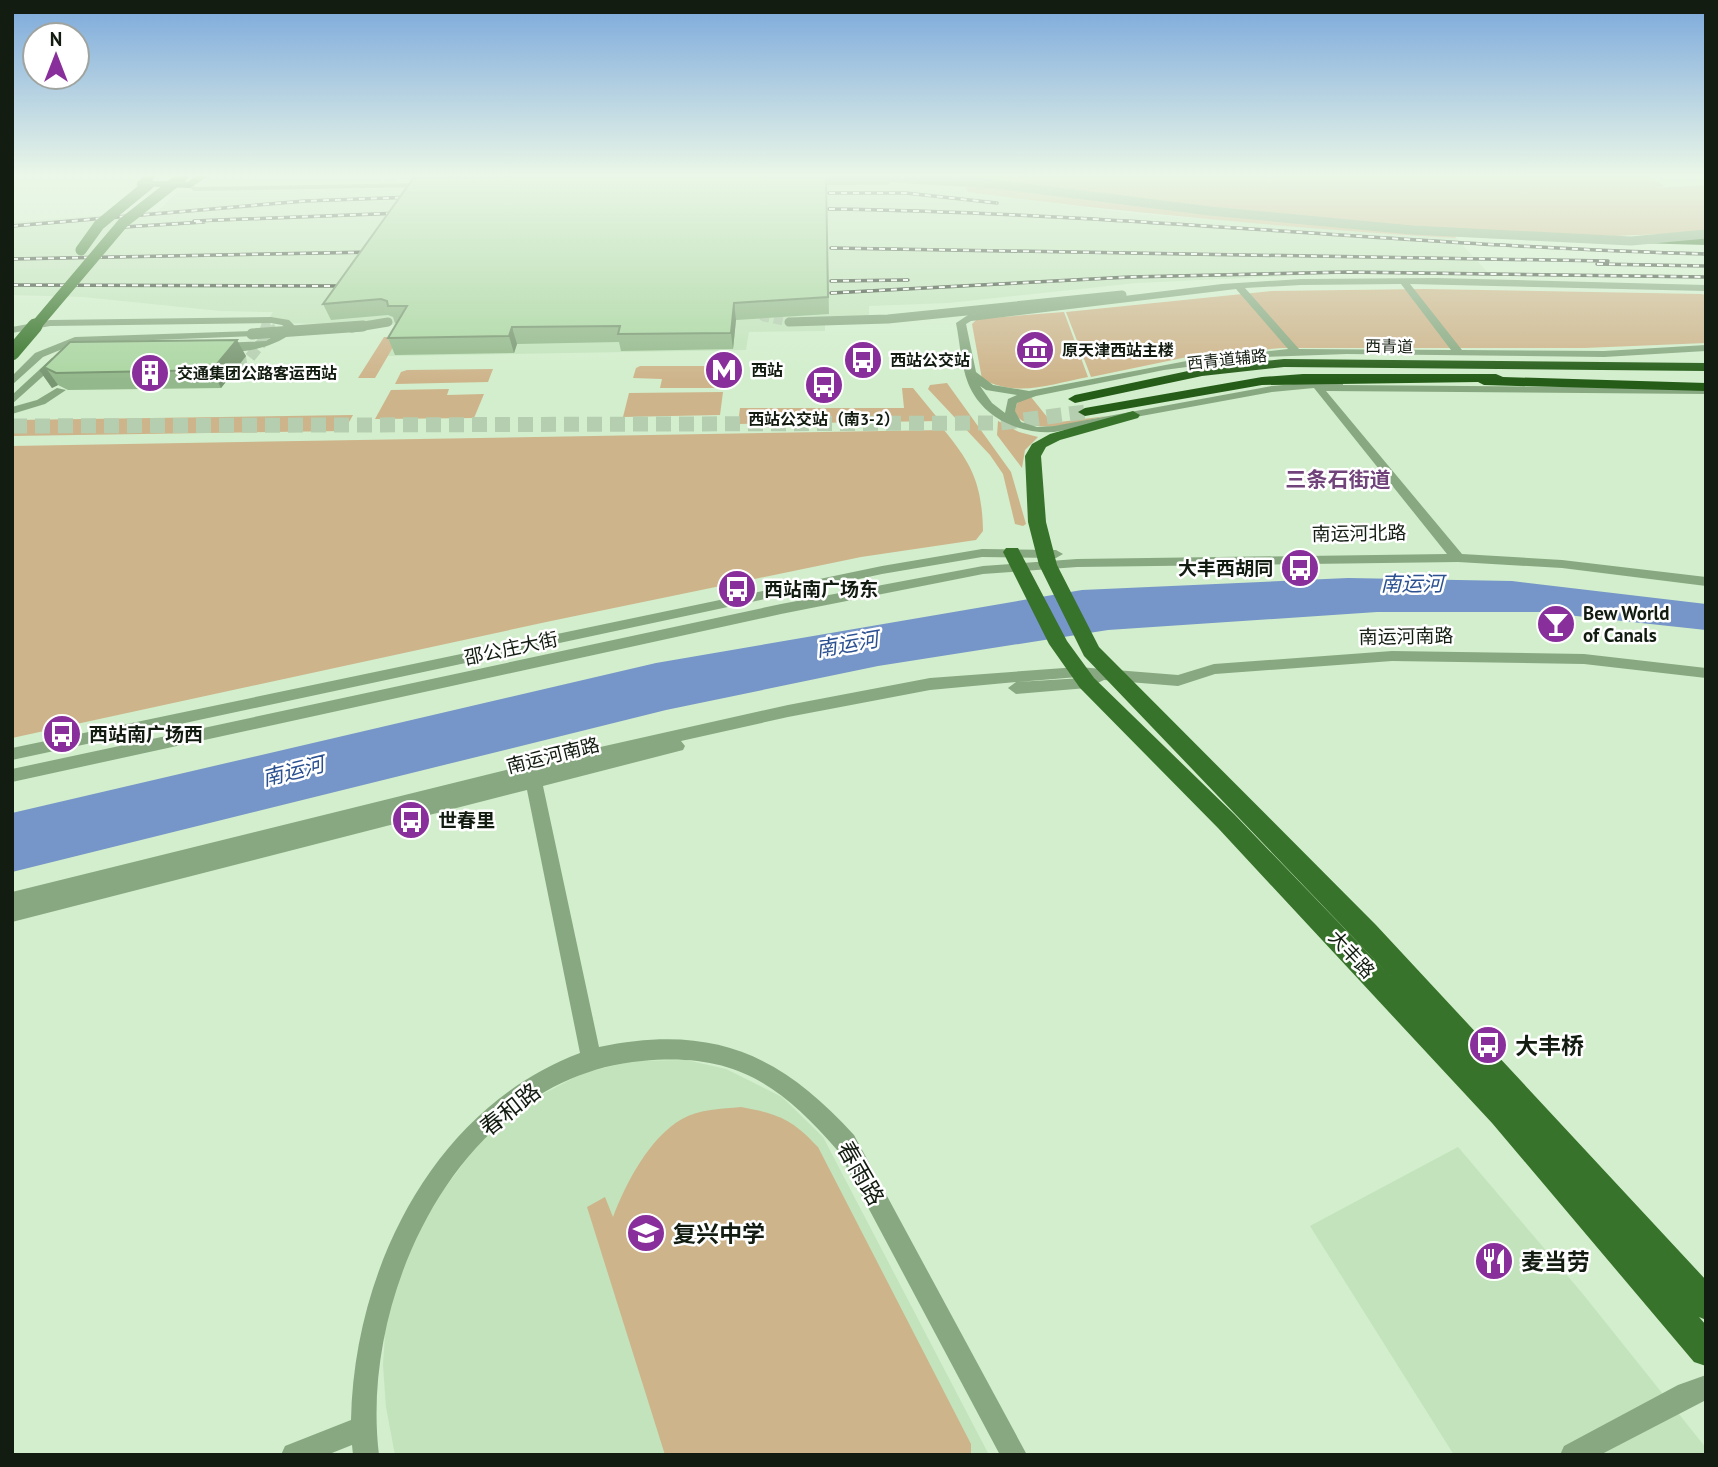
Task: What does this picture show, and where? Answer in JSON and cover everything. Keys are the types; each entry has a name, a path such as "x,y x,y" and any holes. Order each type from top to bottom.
{"highway":[{"path":"1456,357 1641,358 1706,355"},
{"name":"西青道","path":"1706,367 1456,357 1395,364 1284,363 1202,372 1080,405 1303,378 1706,378"},
{"path":"1461,380 1706,389"}],"main road":[{"path":"83,244 76,255 87,244"},
{"path":"12,353 106,244"},
{"path":"12,332 48,289"},
{"path":"1046,559 1037,522 1032,461 1041,444 1063,434 1099,428 1133,415"},
{"name":"大丰路","path":"1016,559 1059,644 1356,939 1706,1304"},
{"name":"大丰路","path":"1046,559 1056,586 1084,641 1091,676"},
{"name":"大丰路","path":"1356,939 1706,1350"}],"street":[{"path":"1400,281 1456,357"},
{"path":"789,322 854,321 1238,286 1400,281 1703,288"},
{"path":"1238,286 1296,352"},
{"path":"1017,425 984,403 975,391 961,323 968,318 1222,287"},
{"path":"12,401 58,359 79,350 251,346 278,341 292,328 285,322 271,320 132,323"},
{"path":"12,369 44,345 89,332 327,327 388,322 310,332 88,338 46,350 31,361 12,382"},
{"path":"12,332 50,323 261,325"},
{"name":"西青道辅路","path":"1245,394 1054,429 1036,430 1017,425 1010,415 1010,405 1017,397 1033,393 1186,363 1296,352 1456,357 1706,348"},
{"path":"1395,364 1538,354"},
{"path":"970,373 981,383 996,390 1033,393"},
{"path":"1245,394 1296,386 1422,379"},
{"path":"1245,394 1319,389 1706,389"},
{"path":"1319,389 1455,554"},
{"path":"12,413 61,390"},
{"name":"邵公庄大街","path":"12,754 882,570 982,553 1016,559"},
{"name":"南运河北路","path":"1455,554 1706,582"},
{"name":"南运河北路","path":"1016,559 1455,554 1555,557 1706,576"},
{"name":"邵公庄大街","path":"12,776 1016,559"},
{"name":"南运河南路","path":"12,900 532,775 934,693 1091,676 1178,681 1226,667 1300,660 1430,656 1584,659 1706,673"},
{"path":"532,775 591,1059"},
{"name":"南运河南路","path":"12,914 532,775"},
{"name":"春雨路","path":"591,1059 657,1048 695,1049 733,1058 765,1070 794,1088 822,1113 846,1143 1014,1455"},
{"name":"春和路","path":"366,1455 365,1382 378,1313 397,1251 427,1194 494,1115 534,1086 591,1059"},
{"path":"1573,1455 1687,1394 1706,1387"},
{"path":"294,1455 365,1427"}],"shaded area":[{"path":"12,244 1462,244 1490,275 1329,274 1136,283 949,303 869,306 869,317 825,319 825,331 749,332 746,350 388,356 406,325 266,323 273,312 220,311 83,297 12,295"},
{"path":"1424,289 1701,294 1706,295 1706,343 1584,348 1282,348 1192,356 1091,377 1066,312 1272,291"},
{"path":"1064,312 1088,377 1022,389 996,385 982,379 972,324 977,319"},
{"path":"384,337 399,337 375,378 358,378"},
{"path":"723,366 726,368 725,384 721,388 660,388 662,379 633,378 636,368"},
{"path":"493,369 488,382 395,384 401,372 407,370"},
{"path":"947,383 1011,472 1026,524 1023,526 1015,524 1003,474 990,455 928,389 930,385"},
{"path":"902,388 913,388 940,421 738,424 740,408 904,408"},
{"path":"449,389 447,395 484,394 474,418 375,419 391,390"},
{"path":"723,392 720,415 623,417 629,393"},
{"path":"1031,397 1052,423 1107,416 1058,426 1033,425 1022,421 1014,413 1018,401"},
{"path":"353,415 344,431 12,436 15,420"},
{"path":"998,421 1019,432 1038,437 1025,450 1022,468 997,435"},
{"path":"944,430 962,454 978,487 983,531 976,540 861,557 12,738 12,446"},
{"name":"复兴中学","path":"686,1060 726,1069 782,1097 823,1137 989,1455 395,1455 386,1407 383,1365 386,1318 404,1261 433,1204 475,1148 509,1116 545,1093 583,1073 633,1061"},
{"path":"741,1107 784,1119 818,1147 971,1444 971,1455 665,1455 587,1207 605,1197 613,1217 640,1162 670,1127 696,1113"},
{"path":"1458,1147 1582,1293 1706,1448 1706,1455 1454,1455 1310,1226"}],"water":[{"name":"南运河","path":"1348,578 1512,581 1706,604 1706,630 1539,612 1377,612 1108,630 878,666 666,710 12,872 12,813 656,663 1082,590"}],"building":[{"path":"366,244 827,244 828,297 734,303 731,333 618,334 620,326 512,327 509,336 388,338 407,306 388,306 387,301 381,299 323,304"},
{"path":"237,340 212,370 56,373 46,368 40,371 70,342"}],"tunnel":[{"path":"751,306 764,317 789,322"},
{"path":"261,325 270,328"},
{"path":"220,365 247,361 271,331 270,328"},
{"path":"12,426 1000,423 1085,412"}],"railway":[{"path":"1495,244 1706,254"},
{"path":"831,248 1608,261"},
{"path":"12,259 374,252"},
{"path":"1597,264 1706,266"},
{"path":"831,293 1130,277 1348,272 1706,277"},
{"path":"831,281 908,280"},
{"path":"12,285 351,286"}],"place":[{"name":"原天津西站主楼","path":"1035,350"},
{"name":"西站公交站","path":"863,360"},
{"name":"西站","path":"724,370"},
{"name":"交通集团公路客运西站","path":"150,373"},
{"name":"西站公交站（南3-2）","path":"824,385"},
{"name":"大丰西胡同","path":"1300,568"},
{"name":"西站南广场东","path":"737,589"},
{"name":"Bew World of Canals","path":"1556,624"},
{"name":"西站南广场西","path":"62,734"},
{"name":"世春里","path":"411,820"},
{"name":"大丰桥","path":"1488,1045"},
{"name":"复兴中学","path":"646,1233"},
{"name":"麦当劳","path":"1494,1261"}],"district":[{"name":"三条石街道","path":"1338,479"}]}
